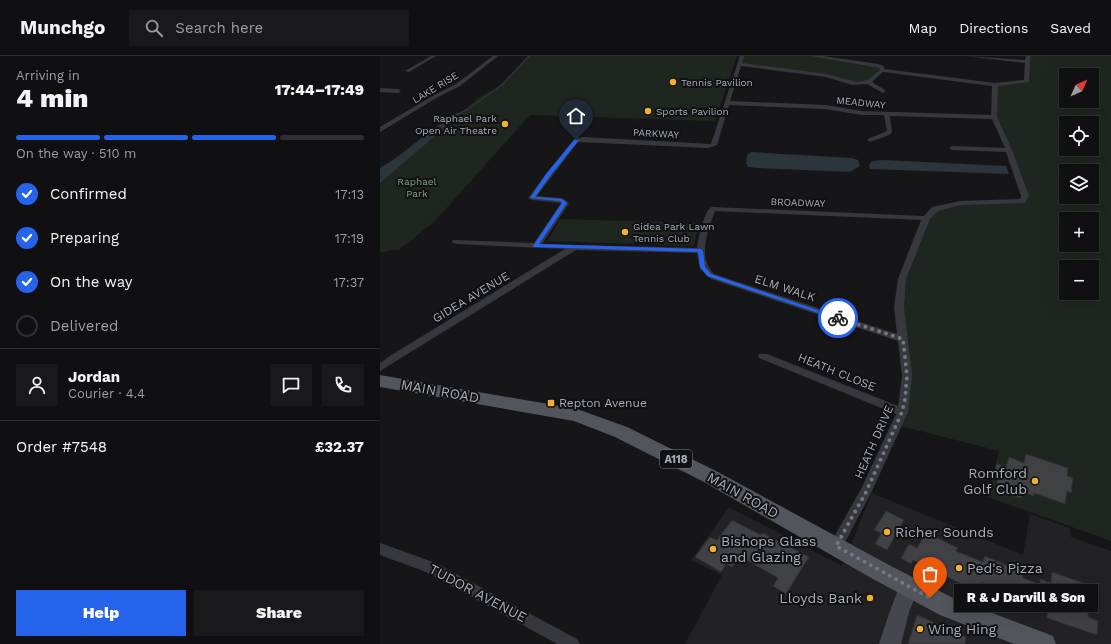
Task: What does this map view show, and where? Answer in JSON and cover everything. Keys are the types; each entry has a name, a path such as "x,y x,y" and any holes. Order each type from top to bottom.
{"main road":[{"name":"MAIN ROAD","path":"380,380 577,416 622,432 711,477 908,587 948,607 1044,644"}],"street":[{"path":"407,71 434,56"},
{"name":"LAKE RISE","path":"380,130 436,96 458,85 496,56"},
{"name":"PARKWAY","path":"536,246 565,203 562,200 532,198 576,140 583,139 711,146 715,144 742,56"},
{"path":"816,56 878,65 882,67 882,70"},
{"path":"868,82 882,70 995,85 1027,81 1027,59 967,56"},
{"path":"739,64 826,76 844,82 868,82 883,91"},
{"path":"926,218 936,209 960,203 1022,201 1025,196 1009,150 994,117 995,85"},
{"path":"380,90 398,91"},
{"name":"MEADWAY","path":"727,103 825,107 862,113 994,117"},
{"path":"870,140 887,134 890,131 887,114"},
{"path":"952,148 1009,150"},
{"name":"BROADWAY","path":"701,251 712,209 926,218"},
{"name":"HEATH DRIVE","path":"836,546 866,492 902,412 907,376 899,307 902,279 926,218"},
{"path":"456,242 701,251"},
{"name":"GIDEA AVENUE","path":"380,368 397,356 576,247"},
{"name":"ELM WALK","path":"701,251 703,267 709,275 903,339"},
{"name":"HEATH CLOSE","path":"763,356 902,412"},
{"name":"TUDOR AVENUE","path":"380,549 431,567 572,644"},
{"path":"890,644 908,587"}],"shaded area":[{"path":"448,118 456,118 380,183 380,168 396,158"},
{"path":"751,152 852,158 858,160 860,166 850,172 748,167 746,163 747,155"},
{"path":"883,160 1006,166 1009,174 870,169 869,165 872,161"},
{"path":"872,493 1023,555 1030,514 1070,528 1071,537 1111,551 1111,644 685,644 722,575 691,560 729,507 842,566"}],"green space":[{"name":"Raphael Park","path":"529,56 737,56 715,121 530,115 435,221 399,250 391,250 380,253 380,168 396,158 452,114 464,111 479,97 499,86"},
{"path":"742,56 813,56 878,65 882,70 872,80 859,83 826,76 739,64"},
{"name":"Romford Golf Club","path":"1028,56 1111,56 1111,541 988,497 999,451 897,425 907,376 902,279 926,218 935,209 960,203 1022,201 1025,196 994,117 995,85 1027,81"},
{"name":"Gidea Park Lawn Tennis Club","path":"560,219 699,223 694,246 548,241"}],"building":[{"name":"Romford Golf Club","path":"1026,454 1068,468 1067,476 1073,478 1071,493 1067,491 1065,504 1034,493 1034,496 1022,492 1021,498 1011,495 1013,489 997,483 999,476 994,474 997,464 1006,467 1009,457 1024,463"},
{"name":"Richer Sounds","path":"886,511 904,520 887,550 875,544 881,533 874,530"},
{"path":"732,520 761,535 763,533 809,557 786,594 773,586 778,578 740,556 732,567 726,564 721,572 695,557 710,537 717,540"},
{"path":"926,532 958,548 956,551 983,562 985,556 1022,572 1023,578 1040,584 1040,579 1051,583 1052,572 1089,585 1088,617 1098,621 1097,635 1047,618 1048,606 1040,603 1041,593 1027,588 1021,612 989,597 991,585 981,582 978,592 913,560 911,564 901,558 909,544 917,548"},
{"path":"917,615 966,637 965,644 908,644"}],"waterway":[{"path":"451,118 468,109 502,85 529,56"}],"way so far":[{"path":"838,318 903,339 907,376 902,412 894,432 881,456 866,492 836,546 930,598"}],"place":[{"name":"Tennis Pavilion","path":"673,82"},
{"name":"Sports Pavilion","path":"648,111"},
{"name":"Raphael Park Open Air Theatre","path":"505,124"},
{"name":"Gidea Park Lawn Tennis Club","path":"625,232"},
{"name":"Repton Avenue","path":"551,403"},
{"name":"Romford Golf Club","path":"1035,481"},
{"name":"Richer Sounds","path":"887,532"},
{"name":"Bishops Glass and Glazing","path":"713,549"},
{"name":"Ped's Pizza","path":"959,568"},
{"name":"Lloyds Bank","path":"870,598"},
{"name":"R & J Darvill & Son","path":"930,598"},
{"name":"Wing Hing","path":"920,629"}],"route":[{"path":"576,140 532,198 534,200 562,200 565,203 536,246 701,251 703,267 709,275 838,318"}]}
